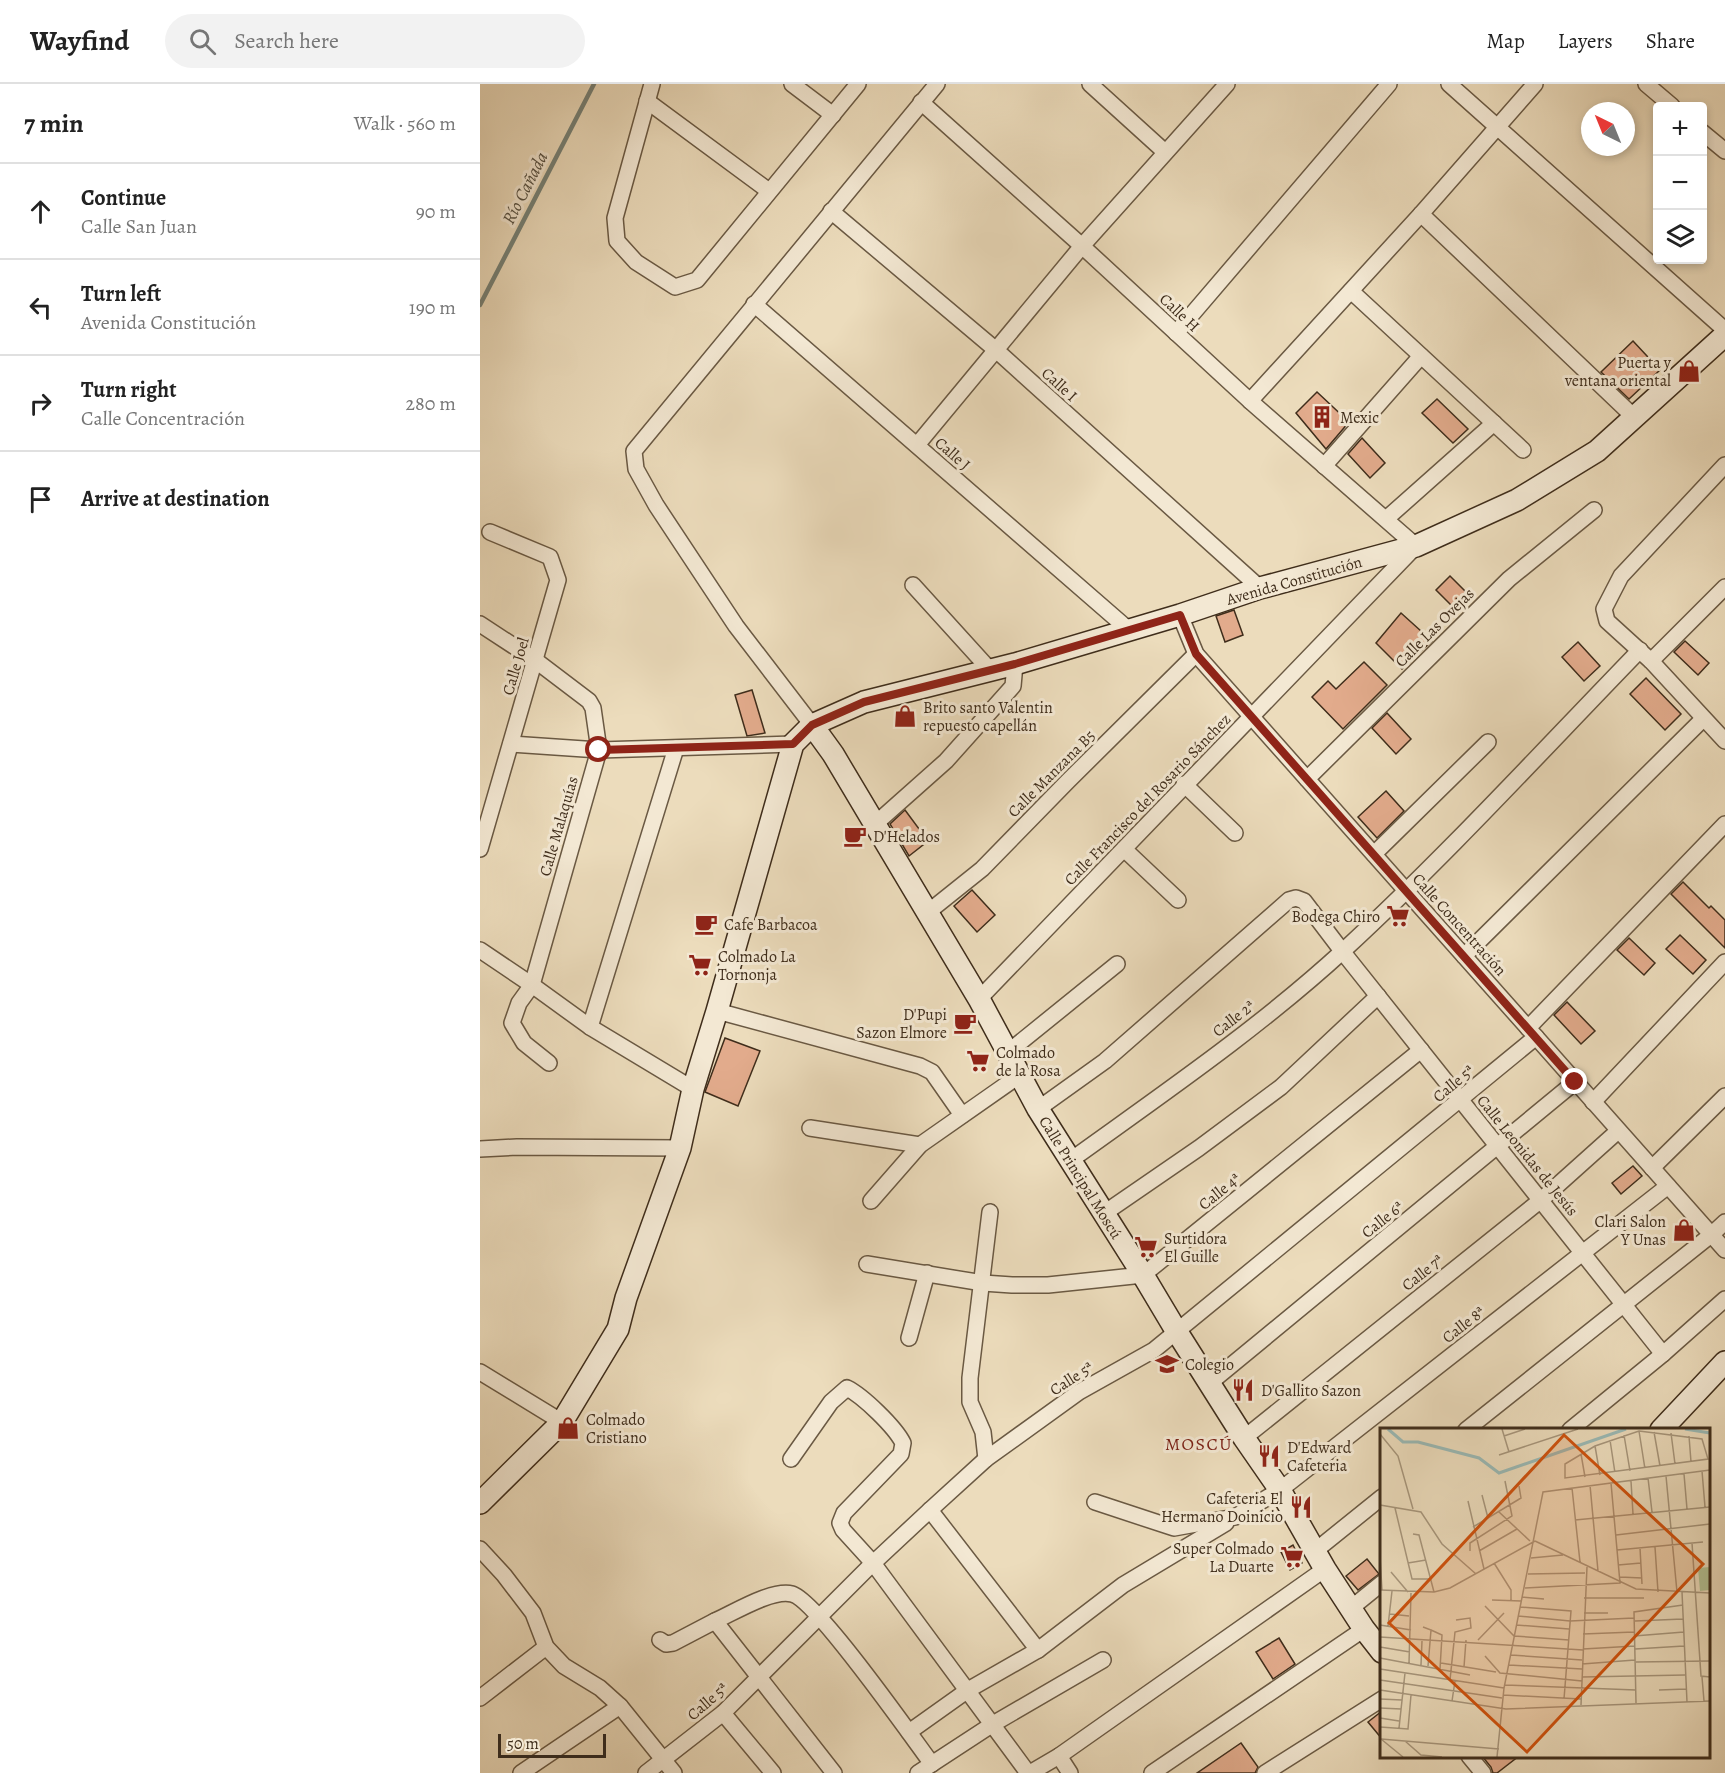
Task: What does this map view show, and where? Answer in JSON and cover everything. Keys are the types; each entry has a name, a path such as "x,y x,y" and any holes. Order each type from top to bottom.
{"street":[{"path":"652,84 615,218 617,241 636,262 675,287 697,280 858,84"},
{"path":"792,84 833,115"},
{"path":"480,1503 562,1422 618,1329 626,1298 680,1148 693,1089 793,744 812,725 736,626 656,505 636,469 634,451 937,84"},
{"path":"1090,84 1165,152"},
{"path":"917,445 1082,246 1227,84"},
{"path":"1176,333 1389,84"},
{"path":"1449,84 1725,333"},
{"path":"1250,401 1535,84"},
{"path":"1646,84 1667,102"},
{"path":"647,101 769,191"},
{"name":"Calle H","path":"921,102 1250,401 1416,546"},
{"path":"1707,136 1725,151"},
{"name":"Calle I","path":"831,211 996,350 1260,588"},
{"path":"1421,213 1634,417"},
{"path":"1351,291 1523,450"},
{"name":"Calle J","path":"754,304 1129,630"},
{"name":"Avenida Constitución","path":"812,725 864,702 991,671 1180,615 1260,588 1416,546 1517,500 1596,451 1725,333"},
{"path":"1324,466 1421,356"},
{"path":"1386,519 1494,423"},
{"path":"1723,734 1703,718 1646,656 1607,621 1604,609 1621,576 1725,465"},
{"name":"Calle Las Ovejas","path":"1307,778 1509,579 1594,510"},
{"name":"Calle Joel","path":"480,849 483,824 511,744 558,580 550,557 490,532"},
{"name":"Calle Francisco del Rosario Sánchez","path":"979,999 1416,546"},
{"path":"913,585 991,671"},
{"name":"Calle 2ª","path":"1071,1160 1242,1036 1342,951 1646,656 1725,587"},
{"name":"Calle Concentración","path":"1180,615 1196,654 1725,1251"},
{"name":"Calle Malaquías","path":"480,624 535,660 589,701 593,708 599,750 532,985 519,1003 512,1023 524,1043 549,1063"},
{"name":"Calle Manzana B5","path":"927,913 982,869 1196,654"},
{"path":"874,825 946,761 1013,686 1015,664"},
{"path":"1464,956 1703,718"},
{"name":"Calle Principal Moscú","path":"812,725 833,754 979,999 1038,1109 1244,1438 1280,1490 1350,1608 1380,1649"},
{"path":"1374,854 1488,742"},
{"path":"511,744 599,750 793,744"},
{"path":"590,1027 676,748"},
{"path":"1184,784 1235,832"},
{"name":"Calle 5ª","path":"646,1773 723,1713 873,1563 987,1459 1079,1392 1154,1350 1461,1100 1532,1033 1725,824"},
{"path":"1124,849 1178,900"},
{"name":"Calle Leonidas de Jesús","path":"1038,1109 1105,1061 1289,900 1296,898 1304,900 1342,951 1663,1354"},
{"path":"480,950 590,1027 693,1089"},
{"path":"1593,1102 1725,962"},
{"path":"1007,1053 1117,964"},
{"path":"1103,1214 1199,1148 1281,1087 1378,996"},
{"path":"717,1011 920,1066 932,1072 962,1115"},
{"name":"Calle 4ª","path":"1143,1275 1421,1050"},
{"path":"871,1202 920,1145 1020,1075"},
{"name":"Calle 6ª","path":"1211,1382 1575,1082"},
{"path":"1652,1168 1725,1096"},
{"path":"810,1128 920,1145"},
{"name":"Calle 7ª","path":"1244,1438 1541,1200 1618,1131"},
{"path":"480,1149 517,1147 680,1148"},
{"name":"Calle 8ª","path":"909,1732 968,1690 1038,1650 1123,1585 1280,1490 1668,1186"},
{"path":"987,1459 983,1432 970,1402 970,1377 990,1212"},
{"path":"1468,1428 1725,1222"},
{"path":"867,1264 983,1282 1048,1286 1143,1275"},
{"path":"909,1338 927,1273"},
{"path":"1572,1428 1663,1354 1725,1299"},
{"path":"1663,1428 1725,1362"},
{"path":"481,1374 562,1422"},
{"path":"791,1459 831,1402 847,1388 857,1393 898,1433 903,1443 901,1454 844,1513 840,1523 843,1530 873,1563 1029,1773 1059,1756 1320,1560 1380,1499"},
{"path":"1095,1502 1174,1528 1235,1517"},
{"path":"930,1510 1038,1650"},
{"path":"480,1549 504,1575 533,1613 546,1647 564,1666 600,1688 620,1706 674,1773"},
{"path":"1350,1608 1380,1585"},
{"path":"660,1640 666,1644 673,1644 715,1621 768,1597 794,1594 820,1617 932,1764"},
{"path":"715,1621 834,1773"},
{"path":"1152,1773 1364,1629"},
{"path":"480,1698 546,1647"},
{"path":"918,1773 993,1724 1103,1660"},
{"path":"1265,1773 1380,1700"},
{"path":"521,1773 620,1706"},
{"path":"723,1713 773,1773"},
{"path":"1059,1756 1070,1773"},
{"path":"1471,1758 1483,1773"}],"building":[{"path":"1633,341 1660,370 1629,399 1601,372"},
{"name":"Mexic","path":"1317,392 1349,422 1326,449 1296,413"},
{"path":"1437,399 1468,429 1453,443 1422,413"},
{"path":"1362,438 1385,463 1370,478 1348,454"},
{"path":"1450,576 1472,598 1458,612 1436,590"},
{"path":"1234,610 1243,635 1225,642 1216,616"},
{"path":"1401,613 1432,641 1402,669 1376,643"},
{"path":"1685,641 1709,663 1698,675 1674,652"},
{"path":"1578,642 1600,666 1584,681 1562,657"},
{"path":"1364,662 1387,685 1343,729 1312,697 1328,681 1336,689"},
{"path":"1646,678 1681,714 1665,730 1630,694"},
{"path":"752,690 765,733 747,736 735,695"},
{"path":"1387,713 1411,739 1396,754 1372,728"},
{"path":"1386,791 1404,811 1377,838 1358,817"},
{"path":"905,810 928,841 909,856 890,824"},
{"path":"1683,882 1709,908 1711,906 1725,920 1725,948 1671,894"},
{"path":"972,890 995,915 977,932 954,906"},
{"path":"1680,935 1706,960 1693,974 1666,949"},
{"path":"1629,938 1655,963 1644,975 1617,950"},
{"path":"1567,1002 1595,1031 1581,1044 1554,1015"},
{"path":"725,1038 760,1051 738,1106 705,1092"},
{"path":"1633,1166 1642,1176 1621,1194 1612,1183"},
{"name":"Super Colmado La Duarte","path":"1293,1545 1302,1563 1290,1570 1281,1552"},
{"path":"1367,1559 1379,1574 1358,1590 1346,1576"},
{"path":"1279,1638 1295,1664 1273,1679 1256,1652"},
{"path":"1380,1713 1380,1737 1368,1722"},
{"path":"1241,1743 1258,1767 1255,1773 1197,1773"},
{"path":"1484,1758 1516,1758 1497,1773 1493,1773"}],"waterway":[{"name":"Río Cañada","path":"480,305 594,84"}],"place":[{"name":"Puerta y ventana oriental","path":"1689,371"},
{"name":"Mexic","path":"1322,417"},
{"name":"Brito santo Valentin repuesto capellán","path":"905,716"},
{"name":"D'Helados","path":"855,836"},
{"name":"Bodega Chiro","path":"1398,916"},
{"name":"Cafe Barbacoa","path":"706,924"},
{"name":"Colmado La Tornonja","path":"700,965"},
{"name":"D'Pupi Sazon Elmore","path":"965,1023"},
{"name":"Colmado de la Rosa","path":"978,1061"},
{"name":"Clari Salon Y Unas","path":"1684,1230"},
{"name":"Surtidora El Guille","path":"1146,1247"},
{"name":"Colegio","path":"1167,1364"},
{"name":"D'Gallito Sazon","path":"1243,1390"},
{"name":"Colmado Cristiano","path":"568,1428"},
{"name":"D'Edward Cafeteria","path":"1269,1456"},
{"name":"Cafeteria El Hermano Doinicio","path":"1301,1507"},
{"name":"Super Colmado La Duarte","path":"1292,1557"}],"district":[{"name":"MOSCÚ","path":"1199,1444"}],"route":[{"path":"599,750 793,744 812,725 864,702 1015,664 1180,615 1196,654 1575,1082"}]}
